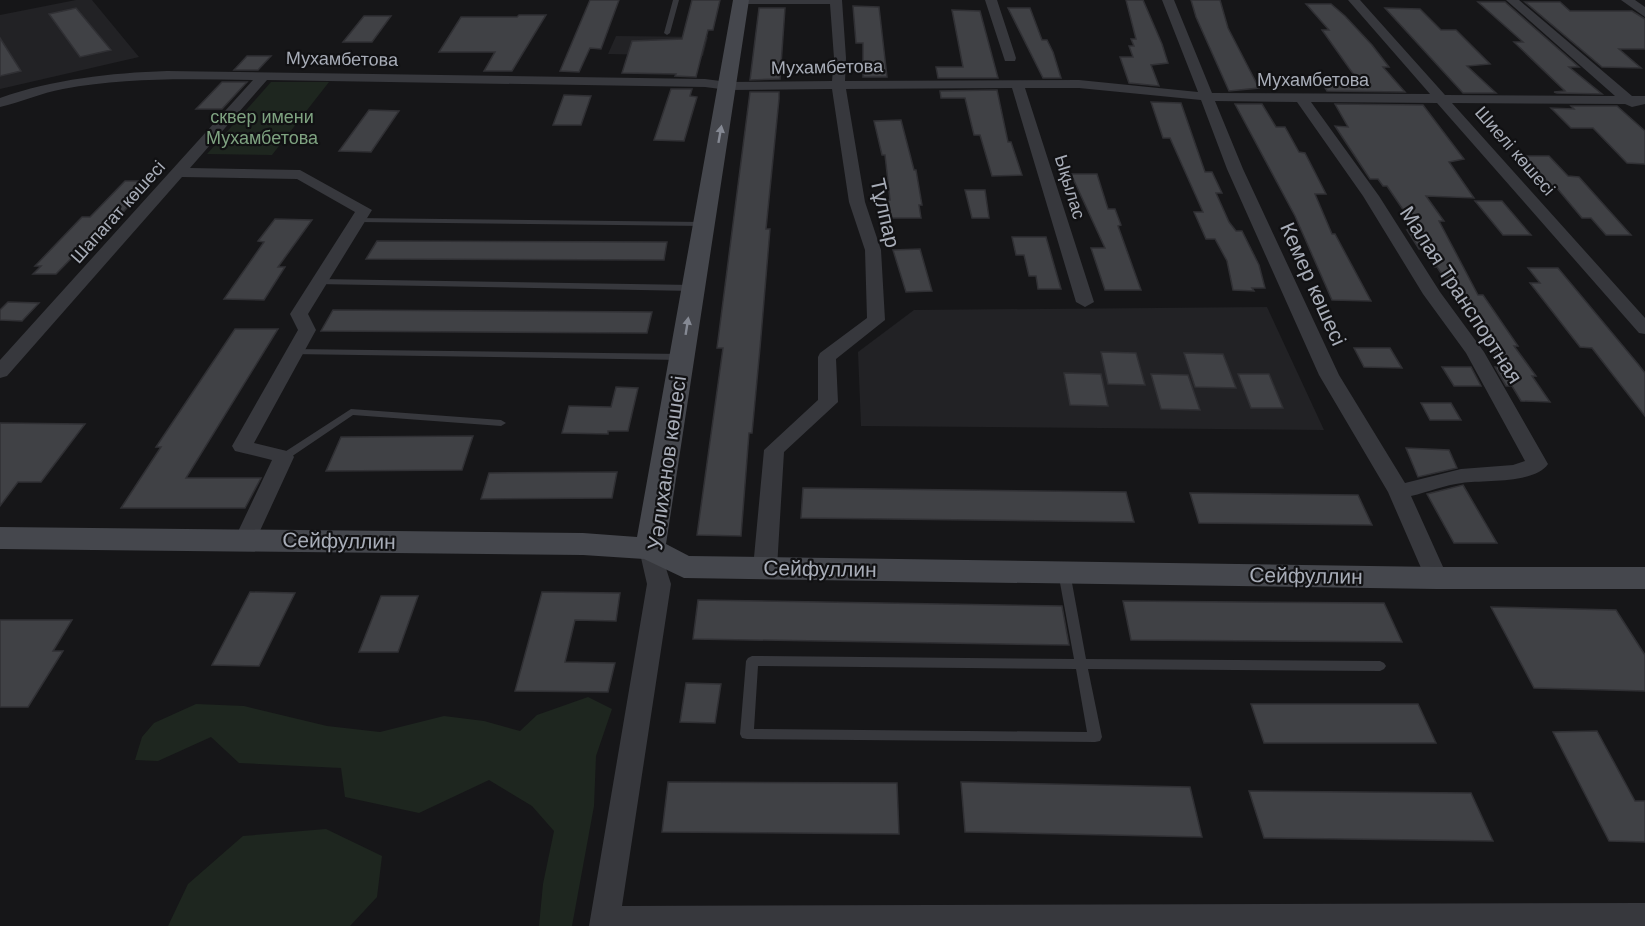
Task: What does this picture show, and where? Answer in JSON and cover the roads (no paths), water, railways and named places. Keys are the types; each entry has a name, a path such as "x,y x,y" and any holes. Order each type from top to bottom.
{"street":[{"path":"741,0 836,0"},
{"name":"Уәлиханов көшесі","path":"604,923 659,584 650,549 741,0"},
{"name":"Тұлпар","path":"765,568 774,450 828,402 828,357 876,320 873,250 857,202 838,84 840,58 836,0"},
{"path":"991,0 1010,58"},
{"name":"Кемер көшесі","path":"1168,0 1235,169 1329,375 1399,492 1436,578"},
{"name":"Шиелі көшесі","path":"1354,0 1443,97 1645,329"},
{"path":"1512,0 1645,114"},
{"path":"1627,0 1645,13"},
{"name":"Мухамбетова","path":"6,100 74,82 125,76 264,76 705,83 728,86 1079,84 1207,97 1645,100"},
{"name":"Шапагат көшесі","path":"0,372 264,76"},
{"name":"Ықылас","path":"1017,84 1085,302"},
{"name":"Малая Транспортная","path":"1301,98 1371,196 1432,294 1475,352 1537,464 1515,472 1461,477 1399,492"},
{"path":"179,172 300,175 364,210 299,314 307,330 242,446 284,457 244,540"},
{"name":"Сейфуллин","path":"0,538 583,544 650,549 684,567 1436,578 1645,578"},
{"path":"604,923 1645,917"}],"lane":[{"path":"667,33 676,0"},
{"path":"358,220 704,224"},
{"path":"319,282 693,288"},
{"path":"294,352 682,357"},
{"path":"284,457 351,412 501,423"},
{"path":"1065,572 1081,664 1095,737 747,734 752,661 1081,664 1380,666"}],"park label":[{"name":"сквер имени Мухамбетова","path":"262,127"}]}
